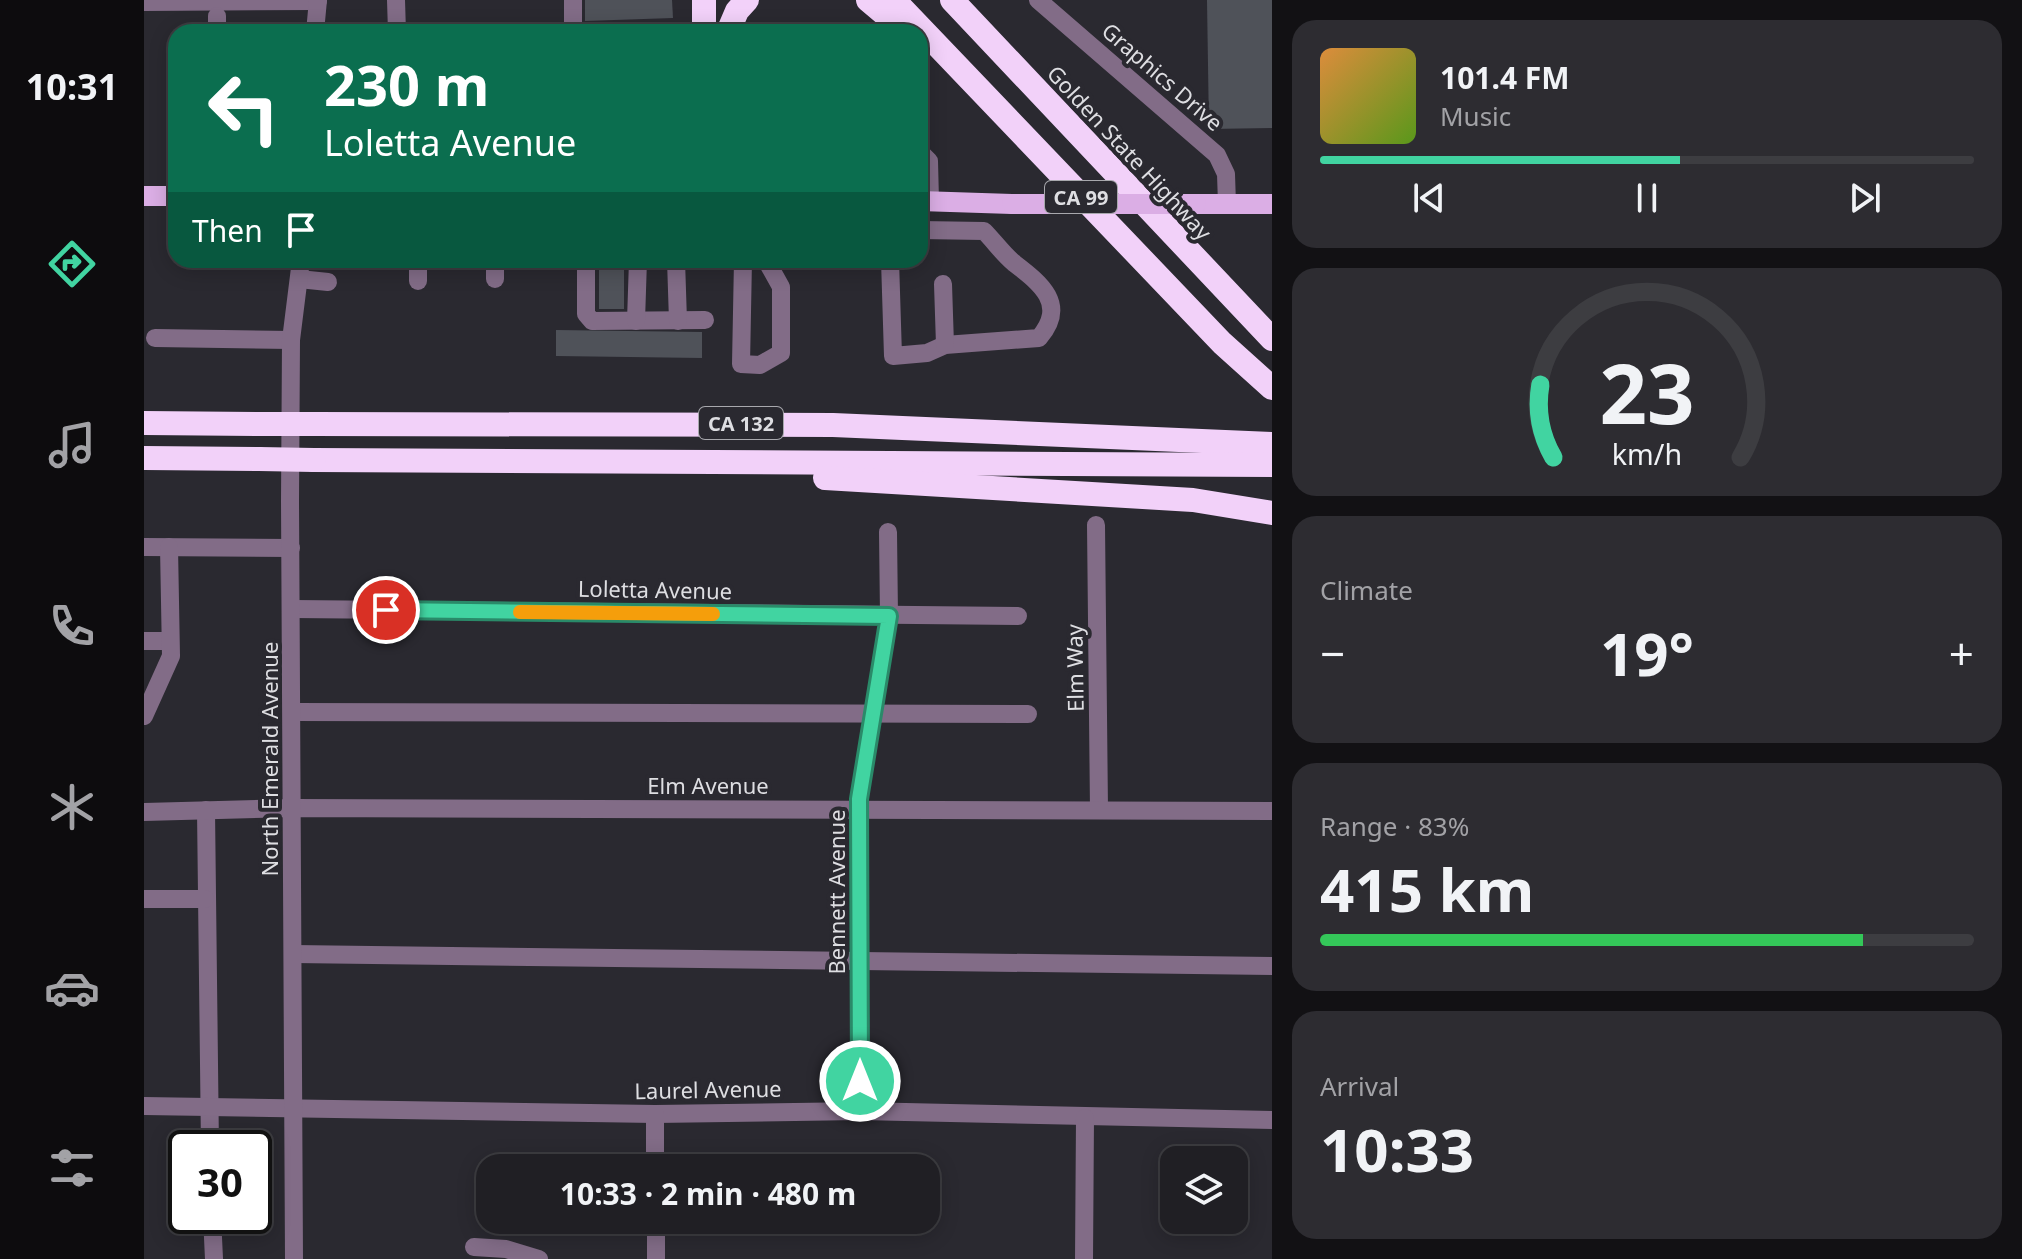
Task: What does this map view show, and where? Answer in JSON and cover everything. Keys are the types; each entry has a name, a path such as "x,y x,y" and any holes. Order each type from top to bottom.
{"highway":[{"path":"704,0 704,24"},
{"path":"731,24 737,11 747,0"},
{"path":"868,0 896,24"},
{"name":"CA 99","path":"894,0 917,24"},
{"name":"Golden State Highway","path":"952,0 1155,219 1272,339"},
{"name":"CA 99","path":"928,36 1222,343 1272,388"},
{"path":"928,51 990,102"},
{"path":"1155,219 1272,317"},
{"name":"CA 132","path":"144,423 804,424 1272,444"},
{"name":"CA 132","path":"144,458 499,462 994,486 1193,500 1272,513"},
{"path":"499,462 1272,465"}],"main road":[{"path":"144,196 168,196"},
{"path":"928,201 1272,204"}],"street":[{"path":"144,2 318,0 316,24"},
{"path":"396,0 397,24"},
{"path":"573,0 573,24"},
{"name":"Graphics Drive","path":"1038,0 1217,155 1226,174 1227,204"},
{"path":"959,202 959,228"},
{"path":"890,268 893,356 927,353 945,345 1039,338 1048,327 1051,308 1047,291 984,231 928,230"},
{"name":"North Emerald Avenue","path":"294,1259 291,1106 294,712 291,340 300,268"},
{"path":"418,268 418,281"},
{"path":"586,268 586,314 592,321 705,320"},
{"path":"636,321 638,268"},
{"path":"676,268 678,321"},
{"path":"743,268 741,364 760,365 781,353 781,287 770,268"},
{"path":"299,279 328,282"},
{"path":"943,284 945,345"},
{"path":"155,338 291,340"},
{"name":"Elm Way","path":"1096,525 1099,810"},
{"name":"Bennett Avenue","path":"860,1111 859,810 889,616 888,532"},
{"path":"144,547 291,548"},
{"path":"144,716 167,668 169,547"},
{"name":"Loletta Avenue","path":"292,609 1018,616"},
{"path":"144,641 169,641"},
{"path":"294,712 873,716 1028,714"},
{"name":"Elm Avenue","path":"144,812 294,808 1272,811"},
{"path":"206,810 210,1130"},
{"path":"144,899 205,899"},
{"path":"293,954 1272,966"},
{"name":"Laurel Avenue","path":"144,1106 209,1104 655,1114 860,1111 1272,1120"},
{"path":"655,1114 655,1154"},
{"path":"1084,1259 1085,1118"},
{"path":"213,1234 214,1259"},
{"path":"656,1234 656,1259"},
{"path":"474,1247 506,1249 539,1259"}],"building":[{"path":"585,0 672,0 673,18 585,21"},
{"path":"1207,0 1272,0 1272,128 1209,129"},
{"path":"599,268 624,268 624,309 599,309"},
{"path":"556,330 702,332 702,358 556,356"}],"slow traffic":[{"path":"520,612 713,614"}],"route":[{"path":"386,610 889,616 859,799 860,1081"}]}
